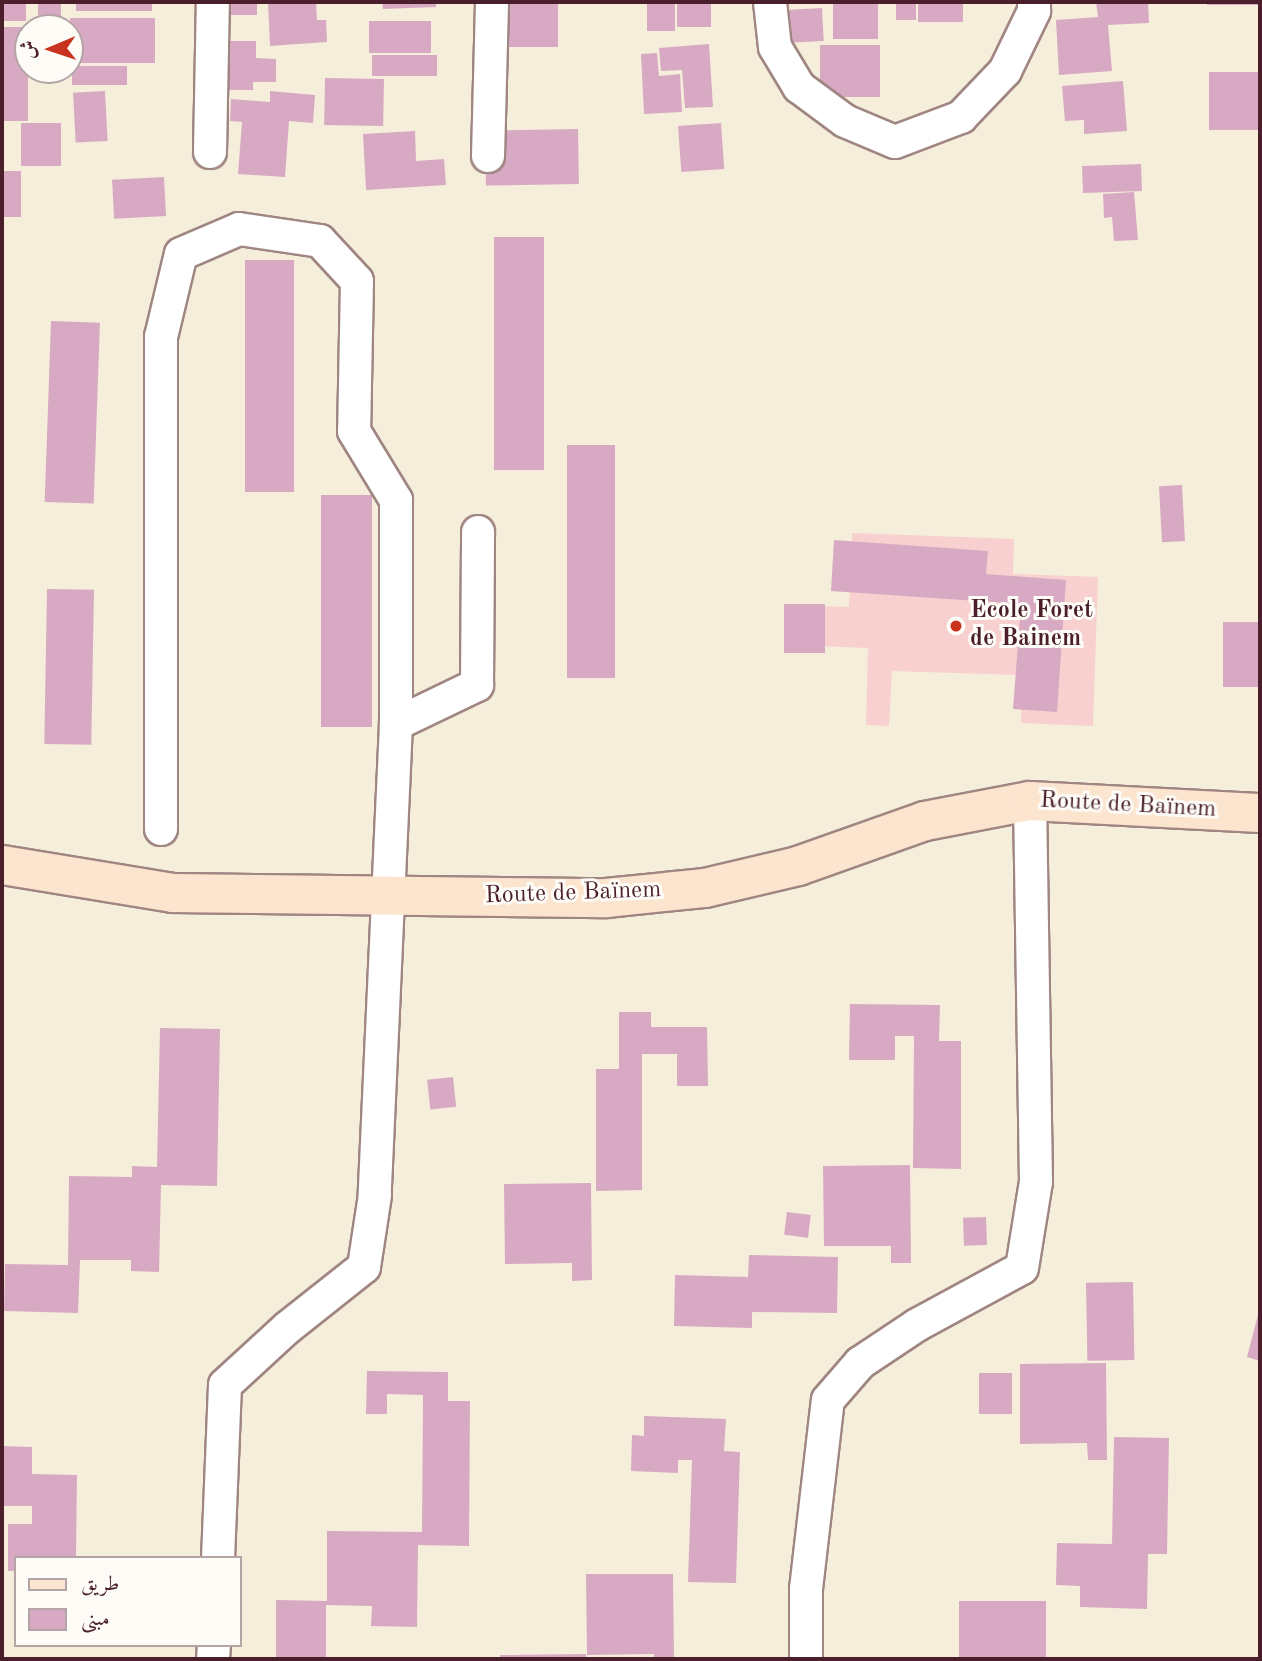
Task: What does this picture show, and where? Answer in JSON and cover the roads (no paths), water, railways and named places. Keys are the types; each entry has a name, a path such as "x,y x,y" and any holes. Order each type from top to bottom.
{"street":[{"path":"210,152 213,2"},
{"path":"488,156 492,2"},
{"path":"770,2 775,47 799,87 845,121 895,142 961,117 1005,71 1034,11 1034,2"},
{"path":"161,829 161,337 181,254 239,229 320,241 357,281 354,431 396,500 396,724 374,1195 364,1267 287,1328 225,1385 218,1556"},
{"path":"396,724 477,685 478,531"},
{"path":"806,1659 806,1589 828,1400 860,1363 917,1325 1023,1268 1036,1182 1030,802"},
{"name":"Route de Baïnem","path":"2,864 173,893 606,898 705,888 798,866 925,821 1030,802 1260,813"}],"place":[{"name":"Ecole Foret de Bainem","path":"956,626"}]}
